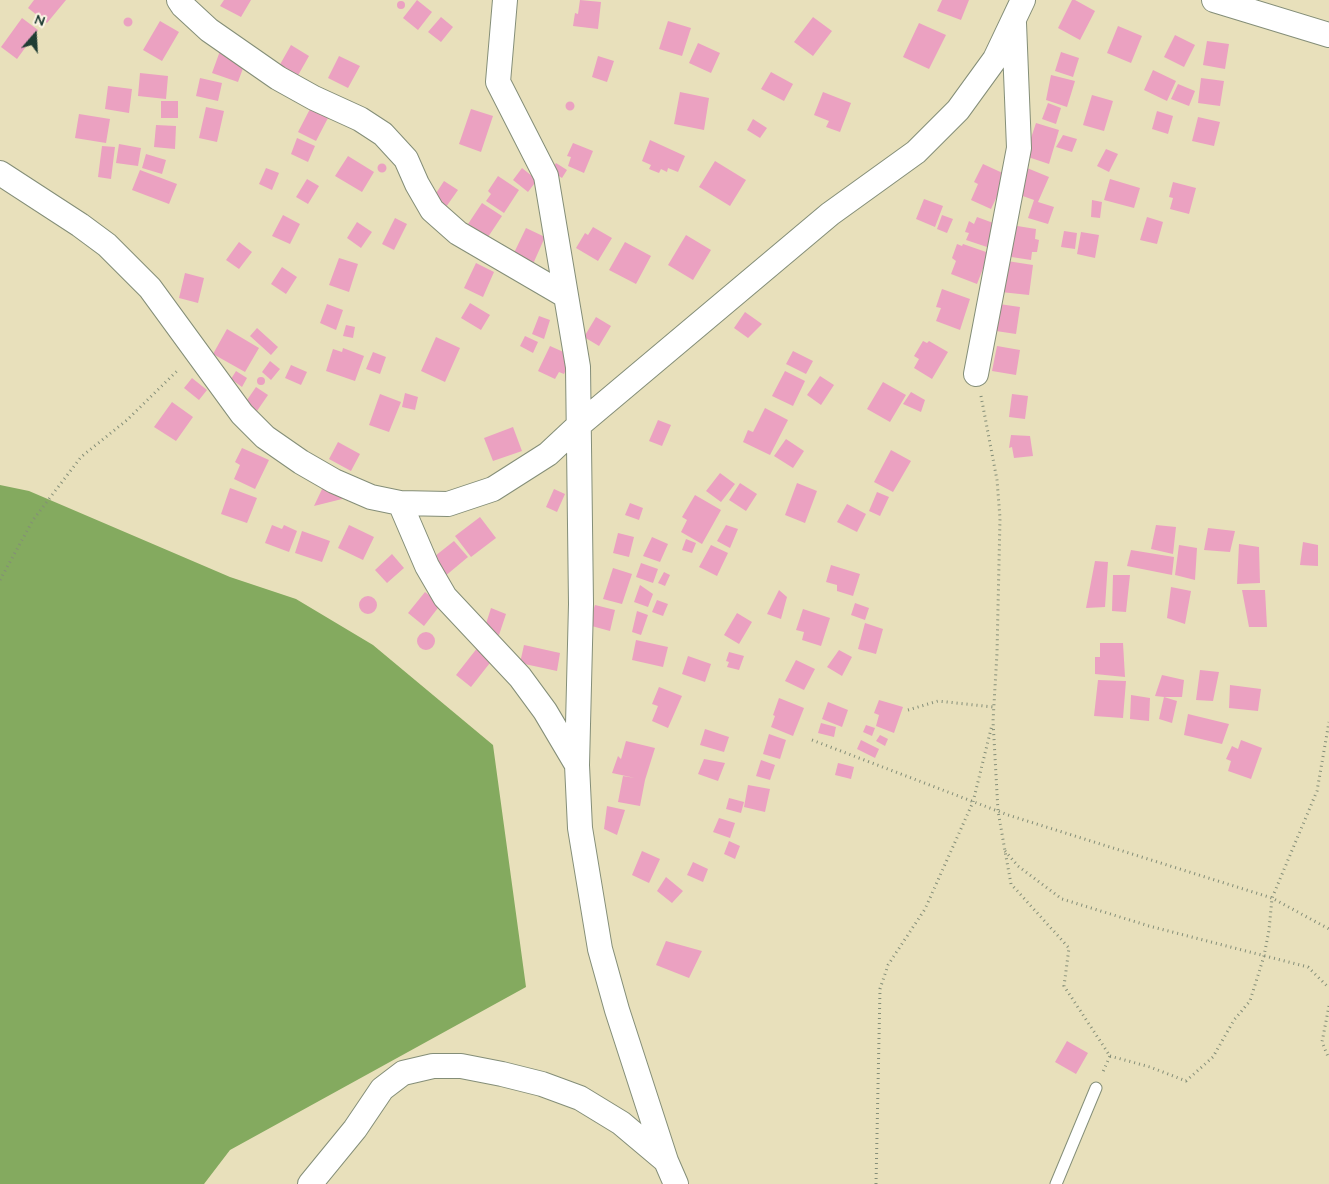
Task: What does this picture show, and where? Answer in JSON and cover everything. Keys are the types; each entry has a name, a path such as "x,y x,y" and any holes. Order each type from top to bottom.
{"street":[{"path":"179,0 183,6 210,30 278,78 314,98 360,119 382,134 406,159 417,184 432,210 458,233 566,296"},
{"path":"505,0 498,82 546,176 578,367 581,604 577,765 580,828 600,949 617,1010 666,1161 676,1184"},
{"path":"1214,0 1329,35"},
{"path":"976,374 1019,148 1019,10"},
{"path":"0,173 80,225 106,245 150,288 198,351 242,414 265,437 301,462 334,481 372,497 400,503 448,504 493,489 548,454 579,425 830,214 916,152 958,110 995,60 1019,10"},
{"path":"400,503 427,566 444,597 520,677 545,711 577,765"},
{"path":"310,1184 355,1129 382,1089 403,1073 433,1066 461,1066 502,1074 542,1084 580,1098 621,1123 666,1161"}],"lane":[{"path":"1056,1184 1096,1088"}],"path":[{"path":"0,580 33,520 81,457 126,420 198,351"},
{"path":"976,374 997,480 1000,518 998,644 992,721 998,811 1011,884 1069,948 1064,986 1110,1056 1150,1067 1186,1081 1214,1057 1234,1020 1250,1000 1264,956 1272,898 1317,791 1329,722"},
{"path":"908,710 938,701 993,707"},
{"path":"876,1184 880,989 888,965 925,909 973,802 992,721"},
{"path":"812,740 998,811 1272,898 1329,929"},
{"path":"1005,851 1018,866 1062,899 1149,926 1308,967 1329,988"},
{"path":"1329,1006 1322,1042 1329,1058"},
{"path":"1096,1088 1110,1056"}],"green space":[{"path":"0,485 29,491 230,577 296,599 373,645 493,745 526,987 230,1150 204,1184 0,1184"}],"building":[{"path":"34,0 66,0 47,23 28,8"},
{"path":"224,0 251,0 241,17 220,6"},
{"path":"417,0 432,12 418,30 403,18"},
{"path":"580,0 601,2 598,29 573,26 575,13 578,14"},
{"path":"942,0 969,0 961,20 937,11"},
{"path":"1072,0 1095,11 1080,40 1058,28"},
{"path":"401,1 405,5 401,9 397,5"},
{"path":"441,17 453,27 441,42 428,32"},
{"path":"813,17 832,31 813,56 794,42"},
{"path":"22,18 38,30 17,59 1,47"},
{"path":"128,18 132,22 128,26 124,22"},
{"path":"160,21 179,32 162,61 143,50"},
{"path":"668,21 691,28 682,56 659,49"},
{"path":"919,23 946,35 929,69 903,57"},
{"path":"1118,26 1142,36 1131,63 1107,53"},
{"path":"1175,35 1195,45 1184,67 1164,57"},
{"path":"1207,41 1229,44 1225,69 1203,65"},
{"path":"698,43 720,53 711,73 689,63"},
{"path":"291,45 309,56 296,79 278,68"},
{"path":"220,51 246,60 238,82 212,73"},
{"path":"1061,52 1079,58 1073,77 1055,71"},
{"path":"339,56 360,66 348,88 328,78"},
{"path":"598,56 614,61 607,82 592,77"},
{"path":"1153,70 1176,81 1167,101 1144,90"},
{"path":"771,72 793,84 784,101 761,89"},
{"path":"140,73 168,76 166,99 138,96"},
{"path":"1051,75 1075,81 1067,107 1046,100"},
{"path":"200,78 222,83 218,101 196,96"},
{"path":"1201,78 1224,81 1220,106 1198,103"},
{"path":"1178,84 1195,91 1189,106 1171,99"},
{"path":"108,86 132,89 129,113 105,109"},
{"path":"680,92 709,98 704,130 674,124"},
{"path":"823,92 851,103 840,132 826,127 829,121 814,115"},
{"path":"1092,95 1113,101 1104,131 1083,125"},
{"path":"161,101 178,101 178,118 161,118"},
{"path":"570,102 574,106 570,110 566,106"},
{"path":"1048,103 1061,108 1056,124 1042,119"},
{"path":"206,107 224,111 217,142 199,138"},
{"path":"310,109 328,118 316,141 298,132"},
{"path":"471,109 493,116 481,152 459,144"},
{"path":"1157,111 1173,116 1168,134 1152,129"},
{"path":"79,114 110,119 106,143 75,138"},
{"path":"1198,117 1220,122 1214,146 1192,141"},
{"path":"753,119 767,128 760,138 747,130"},
{"path":"1036,123 1059,130 1049,164 1025,156"},
{"path":"156,125 176,126 175,149 154,147"},
{"path":"1063,135 1077,139 1072,152 1056,147"},
{"path":"297,138 315,146 308,162 291,154"},
{"path":"650,140 685,156 678,172 668,168 667,172 661,169 659,173 649,169 651,165 642,161"},
{"path":"573,143 593,151 584,173 568,166 571,157 567,156"},
{"path":"119,144 141,148 138,166 116,163"},
{"path":"102,146 115,147 111,179 98,177"},
{"path":"1106,149 1118,154 1109,172 1097,166"},
{"path":"146,154 166,160 162,174 142,168"},
{"path":"348,156 374,172 362,192 335,176"},
{"path":"715,161 746,180 730,206 699,187"},
{"path":"556,163 567,170 562,178 551,171"},
{"path":"382,164 386,168 382,172 378,168"},
{"path":"983,164 1007,175 991,209 971,200 978,184 974,182"},
{"path":"266,168 279,173 272,190 259,184"},
{"path":"522,168 537,180 528,192 513,180"},
{"path":"1027,168 1049,177 1038,202 1054,207 1048,224 1028,218 1034,200 1017,194"},
{"path":"140,170 177,184 169,204 132,190"},
{"path":"498,176 519,190 504,213 486,201 491,194 488,191"},
{"path":"307,179 319,186 308,204 296,197"},
{"path":"1110,179 1140,188 1134,208 1104,200"},
{"path":"444,181 458,190 446,207 433,198"},
{"path":"1173,182 1196,188 1189,214 1170,209 1173,198 1169,197"},
{"path":"924,199 943,206 935,227 916,219"},
{"path":"1092,200 1102,202 1100,218 1091,217"},
{"path":"482,203 502,216 488,237 468,224"},
{"path":"283,215 300,224 290,244 272,236"},
{"path":"942,215 953,219 947,233 937,229"},
{"path":"977,217 996,224 987,247 966,240 969,233 965,232 969,221 974,224"},
{"path":"1147,217 1163,222 1157,244 1140,240"},
{"path":"395,218 407,224 394,250 382,244"},
{"path":"357,222 372,232 361,248 347,238"},
{"path":"1011,225 1036,229 1035,239 1039,240 1037,252 1032,252 1031,260 1005,256"},
{"path":"593,227 612,238 598,261 576,248 585,233 588,235"},
{"path":"526,228 545,237 533,264 513,255"},
{"path":"1064,231 1077,233 1075,249 1061,247"},
{"path":"1081,232 1099,235 1095,258 1077,254"},
{"path":"686,235 711,250 693,280 668,265"},
{"path":"239,242 252,252 239,269 226,260"},
{"path":"625,242 651,256 636,284 609,270"},
{"path":"957,244 962,246 963,244 989,253 977,284 951,274 956,261 952,258"},
{"path":"339,258 358,264 349,292 329,285"},
{"path":"1007,261 1033,265 1029,295 1001,292"},
{"path":"476,263 494,272 483,297 464,288"},
{"path":"282,267 297,277 286,294 271,284"},
{"path":"185,273 204,278 198,303 179,298"},
{"path":"942,289 970,299 960,330 936,321 941,308 936,307"},
{"path":"470,303 490,315 481,330 461,318"},
{"path":"327,304 343,310 336,330 320,323"},
{"path":"999,304 1020,307 1016,334 996,331"},
{"path":"745,312 762,324 748,338 734,328"},
{"path":"539,316 550,320 544,339 532,334"},
{"path":"596,317 611,326 599,346 584,337"},
{"path":"346,325 355,327 353,338 343,336"},
{"path":"257,328 278,347 271,355 250,336"},
{"path":"227,329 259,348 245,372 213,354"},
{"path":"525,336 538,342 533,353 520,346"},
{"path":"436,337 460,348 445,382 421,371"},
{"path":"923,341 927,343 929,341 948,352 932,379 914,368 919,359 914,356"},
{"path":"550,346 568,354 570,361 564,374 559,372 555,379 538,371"},
{"path":"997,346 1020,350 1016,375 992,371"},
{"path":"343,348 364,356 355,381 326,371 333,349 342,352"},
{"path":"793,351 813,361 806,374 786,364"},
{"path":"373,352 386,357 380,374 366,369"},
{"path":"270,361 280,369 271,380 262,372"},
{"path":"291,365 307,372 301,385 285,378"},
{"path":"236,371 247,378 242,387 231,379"},
{"path":"785,371 805,381 793,406 772,396"},
{"path":"820,376 834,385 821,405 807,395"},
{"path":"261,377 265,381 261,385 257,381"},
{"path":"192,378 207,390 199,400 184,388"},
{"path":"883,382 906,395 890,422 867,409"},
{"path":"256,387 268,395 257,411 245,403"},
{"path":"911,392 925,400 921,412 903,404"},
{"path":"405,393 418,397 415,410 402,407"},
{"path":"380,394 401,402 389,432 369,425"},
{"path":"1012,394 1028,396 1025,419 1009,417"},
{"path":"172,402 193,417 176,441 154,427"},
{"path":"765,408 788,420 770,455 743,442 748,430 753,432"},
{"path":"658,420 671,425 662,446 649,441"},
{"path":"513,427 522,451 493,461 484,438"},
{"path":"1011,435 1030,436 1033,456 1014,458 1012,447 1009,448"},
{"path":"786,439 804,451 793,468 774,456"},
{"path":"338,442 360,454 351,471 329,459"},
{"path":"242,448 269,460 255,489 234,479 240,465 235,462"},
{"path":"891,450 911,461 893,492 874,482"},
{"path":"720,473 735,484 721,502 706,491"},
{"path":"740,483 757,494 746,511 729,500"},
{"path":"797,483 817,491 805,523 785,515"},
{"path":"323,487 346,498 314,506"},
{"path":"230,488 257,498 247,523 221,514"},
{"path":"554,489 565,494 557,512 546,507"},
{"path":"877,492 889,497 880,516 869,511"},
{"path":"695,495 721,510 702,544 681,532 687,520 682,517"},
{"path":"630,503 643,508 639,520 625,515"},
{"path":"847,504 866,514 857,532 837,522"},
{"path":"480,517 496,538 471,557 455,536"},
{"path":"272,525 282,529 284,525 297,531 289,552 265,543"},
{"path":"349,525 374,537 363,560 338,548"},
{"path":"726,525 738,529 730,548 717,541"},
{"path":"1156,525 1176,527 1173,554 1151,549"},
{"path":"1208,528 1235,531 1230,552 1204,550"},
{"path":"302,531 330,541 322,562 295,553"},
{"path":"618,533 634,537 629,557 613,553"},
{"path":"652,537 668,544 660,562 643,556"},
{"path":"686,539 696,543 692,553 682,550"},
{"path":"454,541 468,557 444,577 430,560"},
{"path":"1303,542 1318,545 1318,566 1300,565"},
{"path":"1239,544 1259,547 1260,583 1237,584"},
{"path":"711,545 728,553 717,576 699,567"},
{"path":"1179,545 1197,548 1195,580 1175,575"},
{"path":"1131,550 1174,557 1172,575 1127,566"},
{"path":"392,554 404,568 387,583 375,570"},
{"path":"1095,561 1108,562 1105,607 1086,608"},
{"path":"641,563 658,569 653,583 636,577"},
{"path":"831,565 860,574 853,596 837,591 837,585 826,582"},
{"path":"613,568 632,574 622,604 603,599"},
{"path":"664,572 670,575 665,586 658,583"},
{"path":"1113,575 1130,575 1126,612 1112,611"},
{"path":"640,585 653,594 648,607 634,602"},
{"path":"1171,587 1191,591 1185,624 1167,618"},
{"path":"779,590 787,597 781,619 767,614"},
{"path":"1242,590 1265,590 1267,627 1249,627"},
{"path":"425,592 441,604 424,626 408,613"},
{"path":"364,596 372,596 377,601 375,612 364,614 359,609 359,601"},
{"path":"657,600 668,604 663,616 652,612"},
{"path":"855,603 869,608 865,620 851,615"},
{"path":"595,605 615,610 610,631 588,625"},
{"path":"491,608 506,614 499,635 484,630"},
{"path":"803,609 830,618 821,646 802,640 804,632 796,630"},
{"path":"637,611 648,615 641,635 632,632"},
{"path":"737,613 752,622 739,644 724,635"},
{"path":"865,623 883,629 876,654 858,649"},
{"path":"422,632 430,632 435,637 433,648 422,650 417,645 417,637"},
{"path":"636,640 668,647 663,667 632,660"},
{"path":"1100,643 1123,643 1125,677 1095,674 1095,657 1100,657"},
{"path":"524,645 560,653 557,671 520,663"},
{"path":"478,647 493,659 471,687 456,675"},
{"path":"839,650 852,657 842,676 827,667"},
{"path":"729,652 744,656 739,670 727,667 729,662 726,661"},
{"path":"688,656 711,664 705,682 682,674"},
{"path":"796,660 815,669 804,690 785,681"},
{"path":"1200,670 1219,672 1213,701 1196,700"},
{"path":"1162,675 1184,680 1182,697 1155,696"},
{"path":"1098,680 1126,681 1123,718 1094,716"},
{"path":"1230,685 1261,689 1258,711 1229,708"},
{"path":"659,687 682,696 668,728 652,721 658,706 652,704"},
{"path":"1131,695 1150,698 1149,721 1130,719"},
{"path":"1164,697 1177,701 1172,723 1159,719"},
{"path":"779,698 804,708 793,736 771,727"},
{"path":"879,700 903,707 894,733 876,726 879,715 874,713"},
{"path":"828,702 848,710 842,727 822,719"},
{"path":"1188,714 1229,724 1222,744 1184,735"},
{"path":"821,723 836,727 834,737 818,733"},
{"path":"866,725 875,728 872,736 863,732"},
{"path":"705,729 729,737 724,752 700,745"},
{"path":"769,734 786,740 780,759 763,754"},
{"path":"880,735 888,739 885,746 876,741"},
{"path":"861,740 879,749 875,758 857,749"},
{"path":"1241,740 1262,748 1251,779 1228,771 1231,761 1226,759 1232,746 1238,749"},
{"path":"626,741 655,748 645,780 640,806 618,802 623,776 635,778 612,773 618,756 621,759"},
{"path":"704,759 725,763 718,781 698,774"},
{"path":"761,760 775,765 770,780 756,776"},
{"path":"838,763 854,767 851,779 835,775"},
{"path":"748,785 770,789 765,812 744,807"},
{"path":"729,798 744,802 741,813 726,809"},
{"path":"607,806 625,810 617,835 604,829"},
{"path":"719,818 735,823 730,838 713,832"},
{"path":"729,841 740,846 735,859 724,854"},
{"path":"642,851 660,859 649,883 632,875"},
{"path":"693,862 708,869 703,882 687,875"},
{"path":"666,877 683,891 672,903 657,891"},
{"path":"666,941 702,951 689,978 656,965"},
{"path":"1067,1041 1088,1053 1076,1074 1055,1062"}]}
